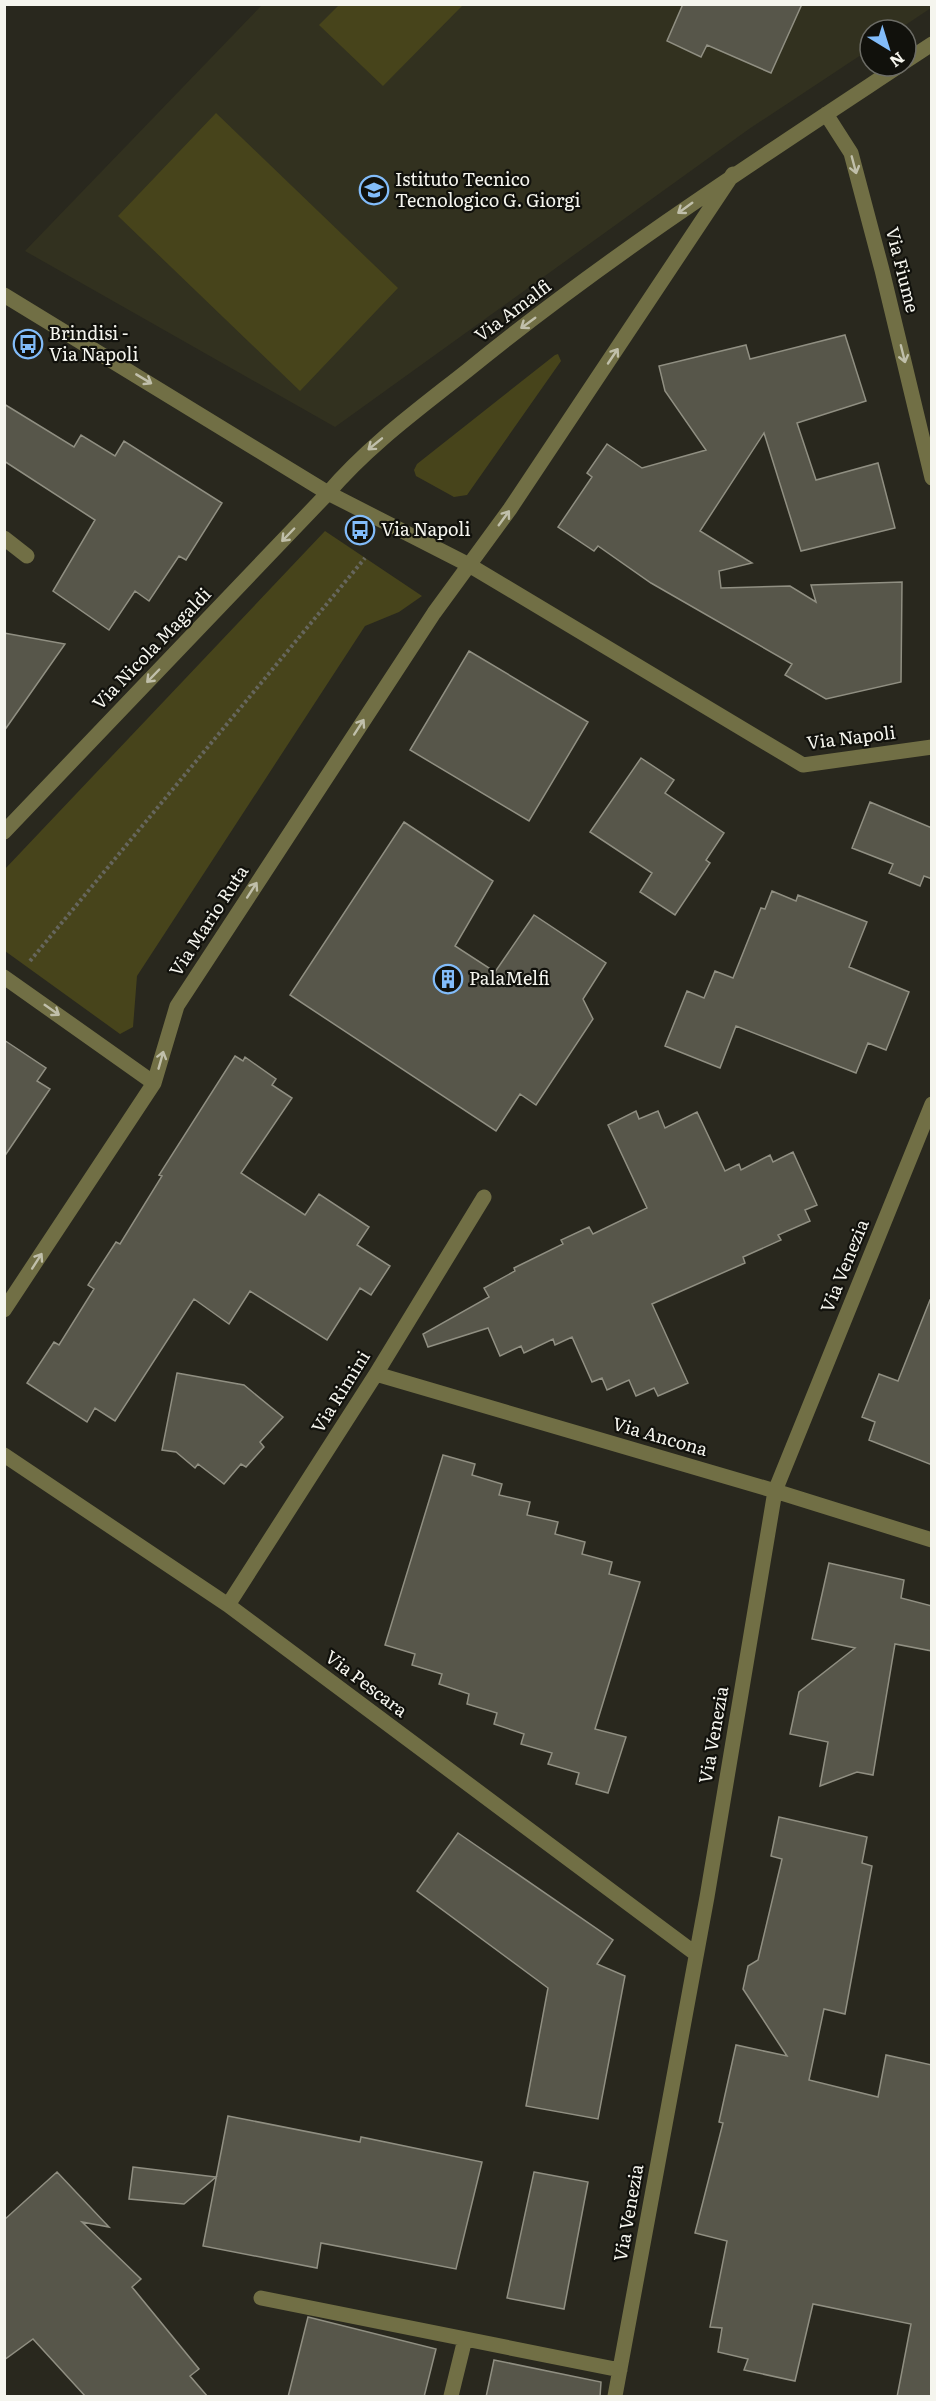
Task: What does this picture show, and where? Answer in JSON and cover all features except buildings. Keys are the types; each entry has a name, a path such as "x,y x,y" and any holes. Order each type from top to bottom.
{"street":[{"path":"918,53 932,44"},
{"name":"Via Amalfi","path":"328,493 357,459 508,337 733,174 881,78"},
{"name":"Via Fiume","path":"826,114 850,153 882,270 932,478"},
{"name":"Via Amalfi","path":"469,565 510,509 733,174"},
{"name":"Via Napoli","path":"4,294 328,493 469,565 803,765 932,747"},
{"name":"Via Nicola Magaldi","path":"4,832 328,493"},
{"path":"4,538 27,556"},
{"name":"Via Mario Ruta","path":"4,1310 154,1083 177,1006 434,613 469,565"},
{"path":"8,979 154,1083"},
{"name":"Via Venezia","path":"615,2397 696,1954 775,1491 932,1104"},
{"name":"Via Rimini","path":"228,1605 376,1374 484,1197"},
{"name":"Via Ancona","path":"376,1374 775,1491 932,1540"},
{"name":"Via Pescara","path":"4,1455 228,1605 696,1954"},
{"path":"261,2298 620,2370"},
{"path":"451,2397 465,2339"}],"path":[{"path":"8,979 365,558"}],"shaded area":[{"name":"Istituto Tecnico Tecnologico G. Giorgi","path":"262,5 931,5 931,8 916,18 858,18 858,57 749,129 335,427 25,251"},
{"path":"339,5 463,5 383,86 319,25"},
{"path":"216,113 398,288 300,391 118,216"},
{"path":"558,354 561,361 467,495 454,497 416,476 414,470 417,464"},
{"path":"325,531 422,596 399,612 365,626 137,976 133,1027 120,1034 5,951 5,869"}],"place":[{"name":"Istituto Tecnico Tecnologico G. Giorgi","path":"374,190"},
{"name":"Brindisi - Via Napoli","path":"28,344"},
{"name":"Via Napoli","path":"360,530"},
{"name":"PalaMelfi","path":"448,979"}]}
